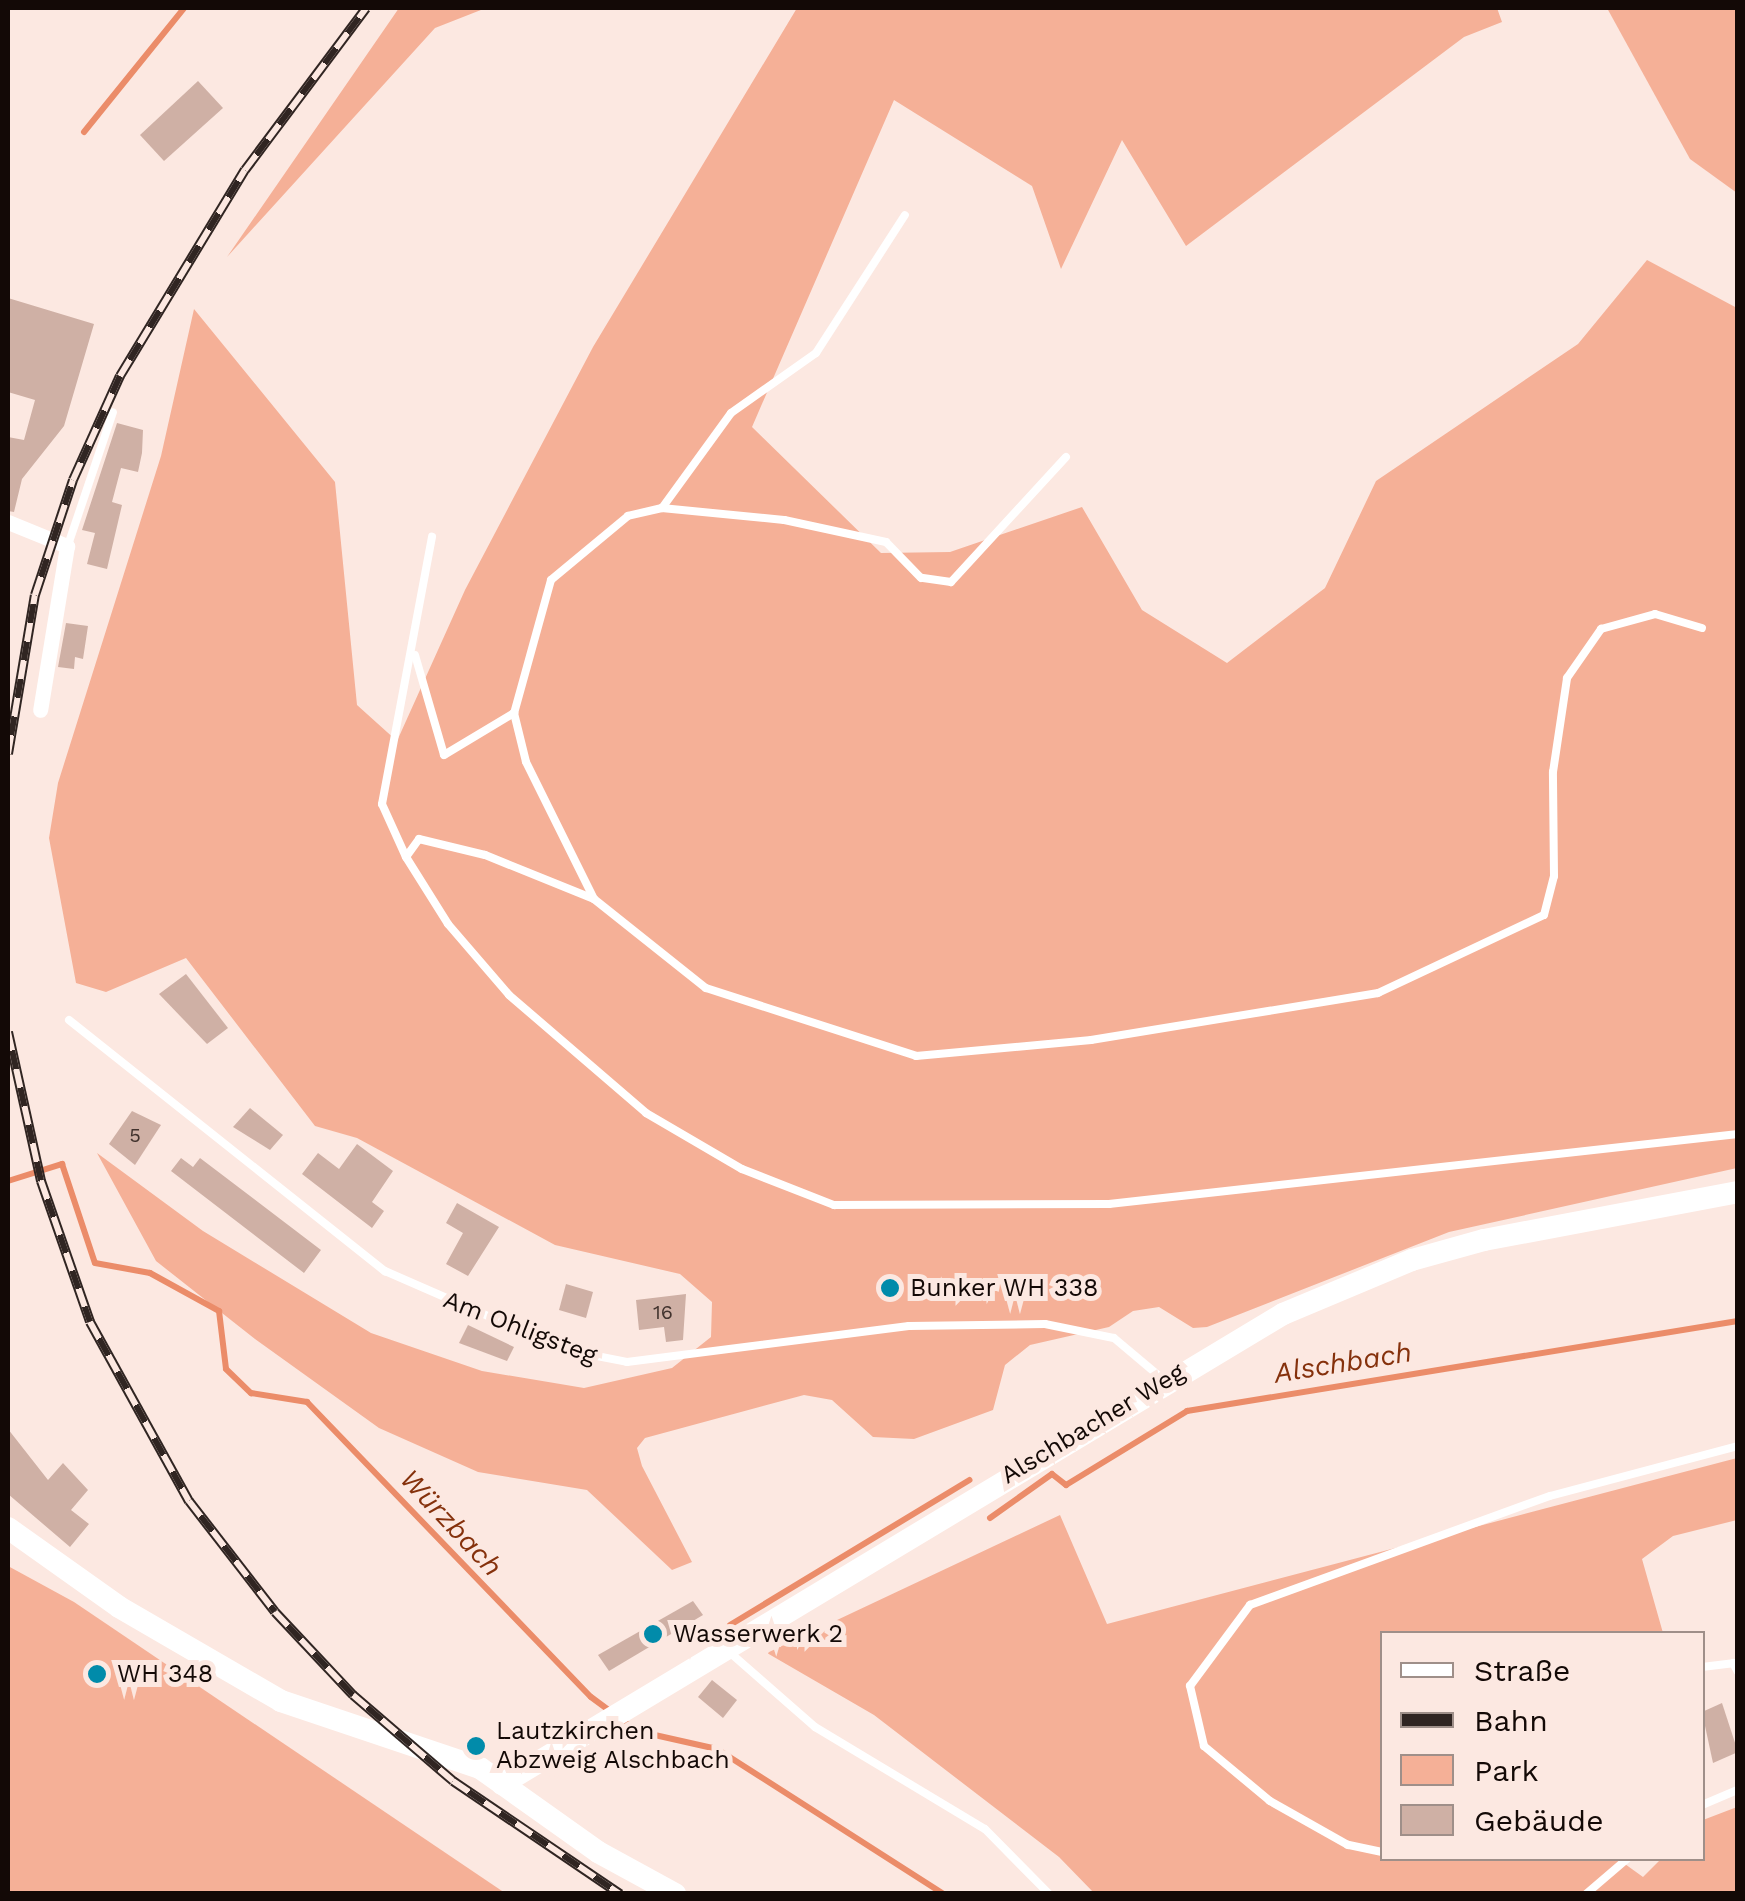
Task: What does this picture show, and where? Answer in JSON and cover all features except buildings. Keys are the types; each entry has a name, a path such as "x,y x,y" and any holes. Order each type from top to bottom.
{"street":[{"path":"8,522 67,546 40,710"},
{"name":"Alschbacher Weg","path":"502,1784 605,1716 1164,1381 1283,1314 1412,1260 1738,1192"},
{"path":"8,1528 174,1641 320,1720 432,1748 502,1784 598,1852 675,1894"}],"lane":[{"path":"662,508 731,414 816,353 905,216"},
{"path":"67,546 113,412"},
{"path":"594,900 526,762 514,713 551,580 628,516 662,508 784,520 886,542 921,578 951,582 1066,458"},
{"path":"432,537 414,650 382,804 406,857 448,924 509,994 646,1113 742,1170 834,1205 1109,1204 1738,1134"},
{"path":"406,857 419,839 485,855 594,900 706,988 916,1056 1091,1040 1378,993 1544,915 1554,876 1553,772 1567,678 1601,630 1655,614 1702,628"},
{"path":"414,650 444,755 514,713"},
{"name":"Am Ohligsteg","path":"69,1020 385,1271 566,1350 627,1362 909,1326 1045,1324 1114,1338 1164,1381"},
{"path":"1380,1852 1348,1845 1270,1801 1204,1746 1190,1686 1250,1605 1550,1496 1738,1446"},
{"path":"722,1646 815,1727 984,1829 1049,1894"},
{"path":"1705,1667 1733,1662 1738,1672"},
{"path":"1705,1804 1738,1790"},
{"path":"1586,1894 1624,1861"}],"green space":[{"path":"399,8 486,8 435,28 227,257"},
{"path":"797,8 1497,8 1502,22 1464,37 1186,246 1122,140 1061,269 1032,186 894,100 752,427 881,553 950,552 1082,507 1142,610 1227,663 1325,588 1376,481 1578,344 1647,260 1737,308 1737,1168 1449,1232 1207,1327 1193,1328 1159,1307 1133,1311 1109,1327 1030,1345 1005,1365 993,1410 914,1439 873,1437 832,1400 804,1395 645,1438 637,1448 642,1466 692,1562 672,1570 587,1490 478,1472 379,1428 255,1339 156,1261 97,1153 203,1231 371,1333 482,1371 584,1388 672,1368 711,1337 712,1302 680,1274 555,1245 357,1138 315,1126 186,958 106,992 76,983 49,838 58,783 161,456 194,309 335,482 357,705 397,741 465,590 593,347"},
{"path":"1607,8 1737,8 1737,193 1690,159"},
{"path":"1737,1458 1737,1520 1673,1536 1642,1559 1662,1631 1380,1631 1380,1861 1621,1861 1643,1877 1659,1861 1705,1861 1705,1819 1737,1807 1737,1893 1094,1893 1059,1857 874,1715 767,1653 1060,1515 1107,1624"},
{"path":"8,1566 74,1602 505,1893 8,1893"}],"waterway":[{"name":"Würzbach","path":"84,132 184,8"},
{"name":"Würzbach","path":"8,1181 62,1164 95,1263 150,1273 219,1311 226,1369 251,1393 307,1402 591,1697 637,1731 717,1749 944,1894"},
{"name":"Alschbach","path":"990,1518 1052,1474 1066,1485 1187,1411 1738,1321"},
{"name":"Alschbach","path":"730,1625 969,1480"}],"railway":[{"path":"8,754 35,595 73,480 120,376 245,170 366,8"},
{"path":"8,1032 41,1181 90,1322 189,1501 275,1612 353,1695 453,1781 620,1894"}],"place":[{"name":"Bunker WH 338","path":"890,1288"},
{"name":"Wasserwerk 2","path":"653,1634"},
{"name":"WH 348","path":"97,1674"},
{"name":"Lautzkirchen Abzweig Alschbach","path":"476,1746"}]}
